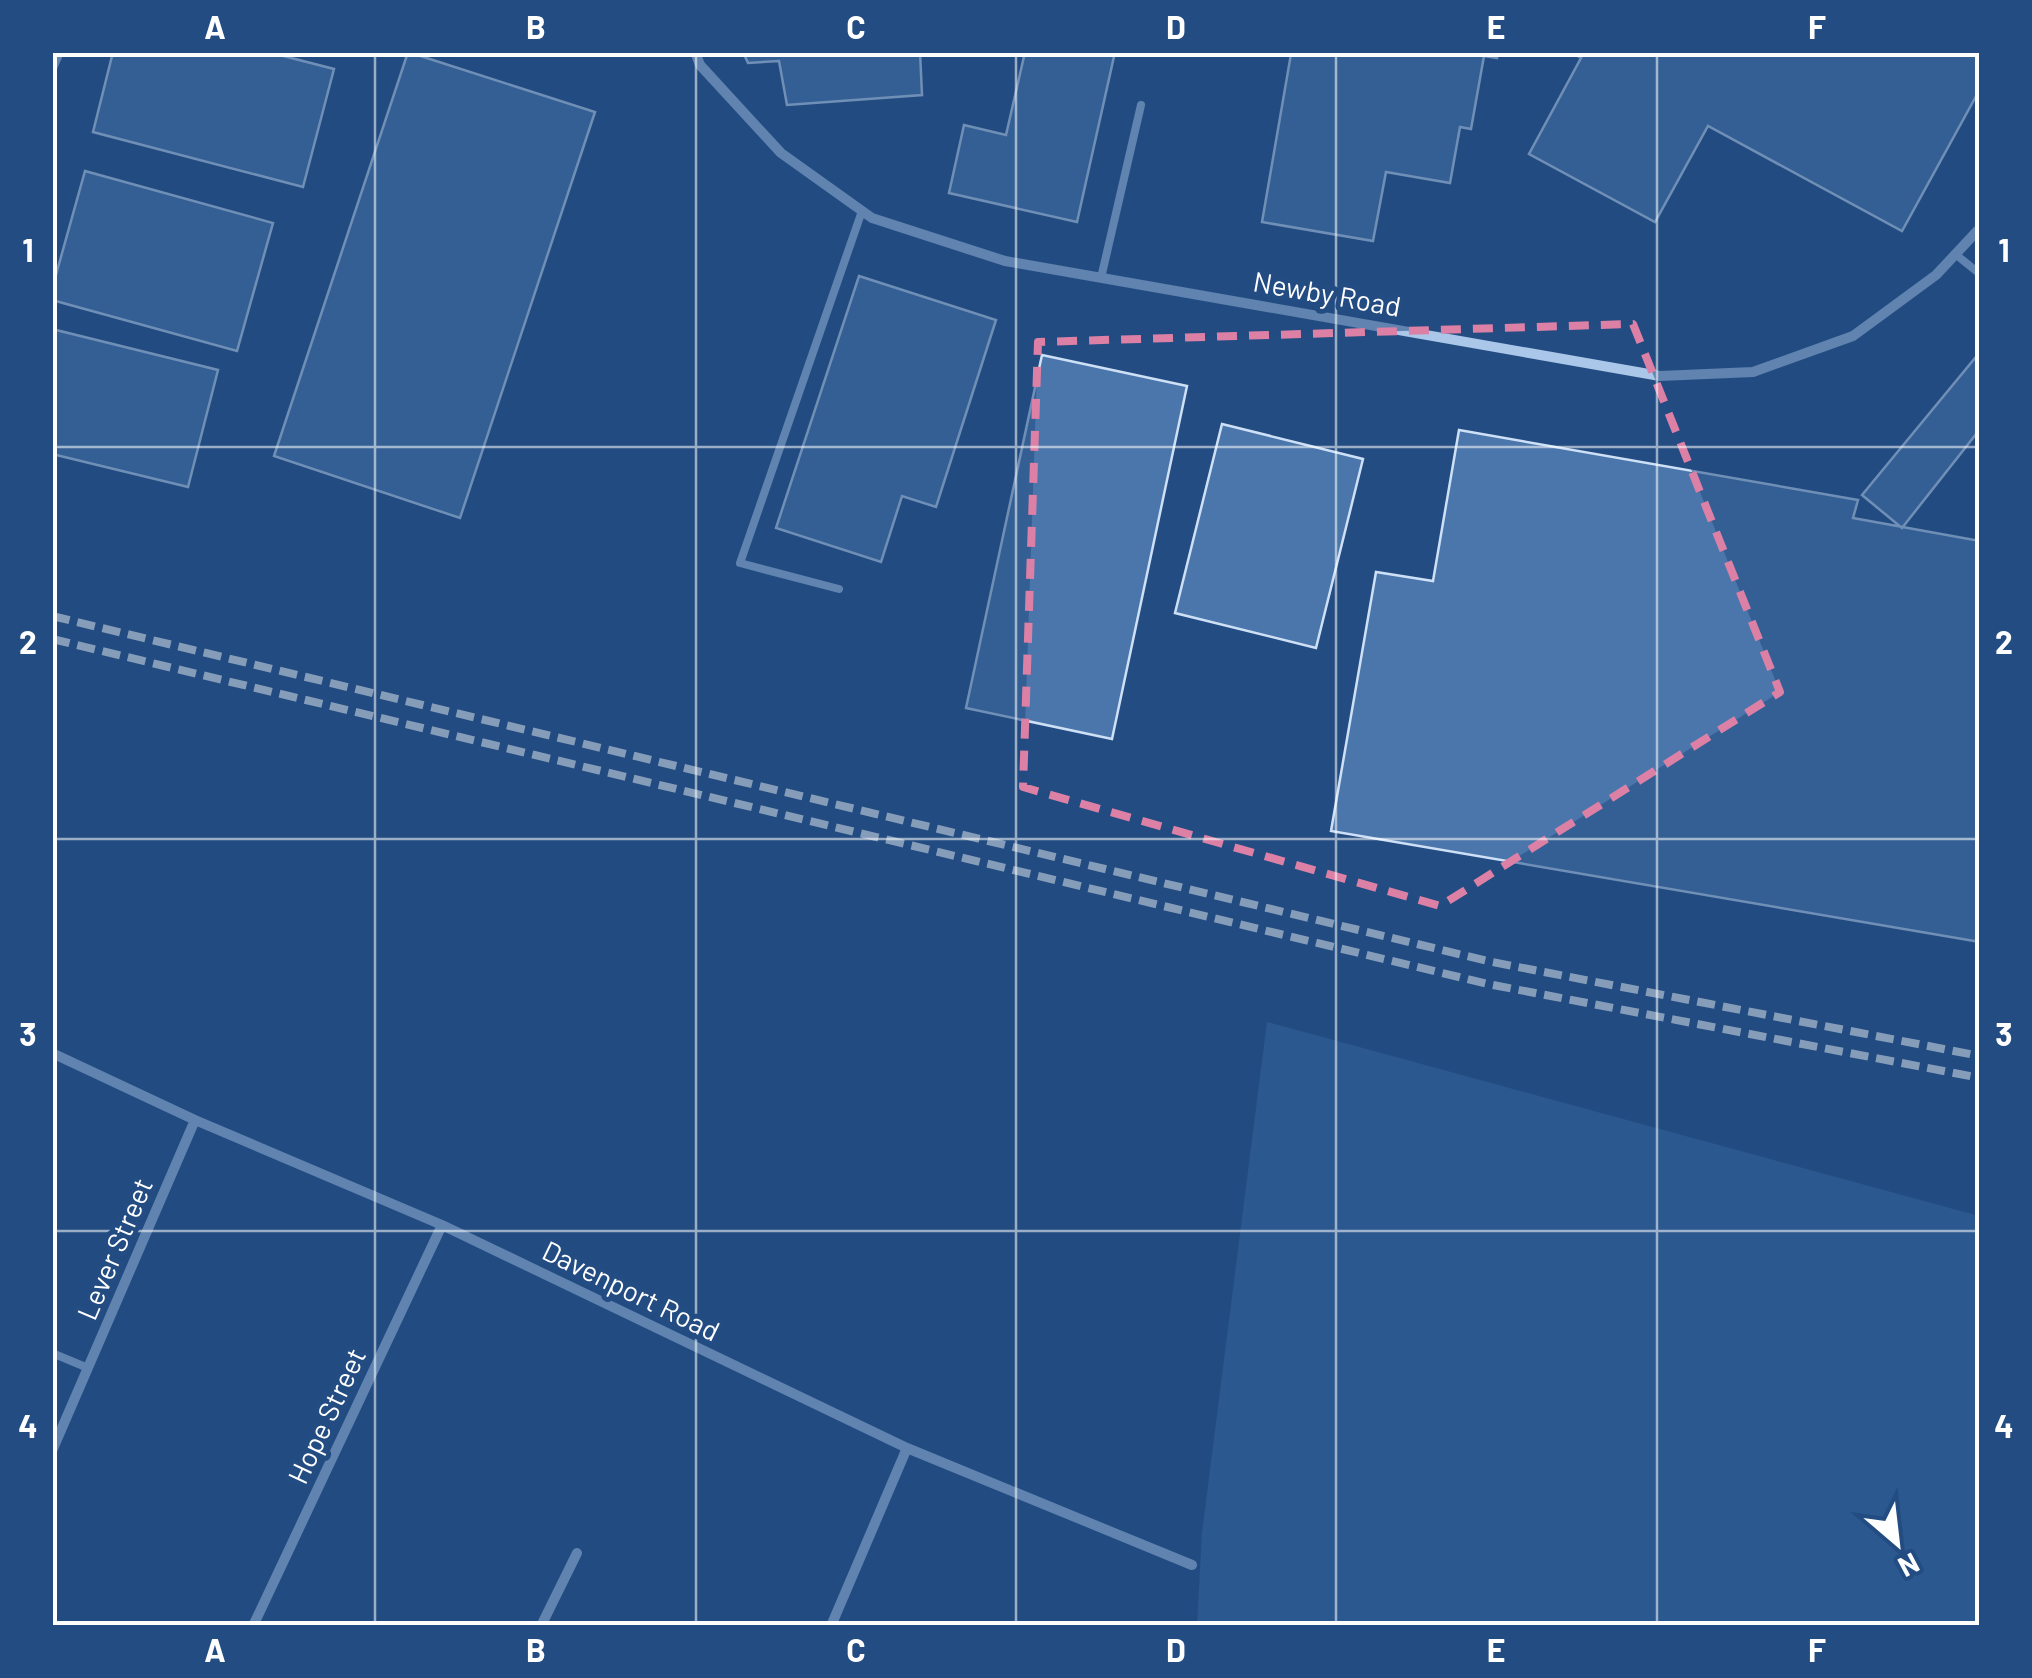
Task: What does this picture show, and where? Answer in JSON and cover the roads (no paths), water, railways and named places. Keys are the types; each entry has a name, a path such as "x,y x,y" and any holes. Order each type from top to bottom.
{"street":[{"path":"52,68 59,52"},
{"name":"Newby Road","path":"695,52 700,66 781,153 872,218 1005,261 1660,376 1753,372 1853,336 1936,274 1980,228"},
{"name":"Davenport Road","path":"52,1053 194,1120 442,1225 907,1448 1192,1565"},
{"name":"Lever Street","path":"52,1451 194,1120"},
{"name":"Hope Street","path":"252,1626 442,1225"},
{"path":"831,1626 907,1448"},
{"path":"541,1626 577,1553"}],"lane":[{"path":"1101,278 1141,105"},
{"path":"839,589 740,563 862,211"},
{"path":"1955,254 1980,274"},
{"path":"52,1353 88,1368"}],"railway":[{"path":"52,616 1492,962 1980,1056"},
{"path":"52,639 1488,984 1980,1078"}]}
